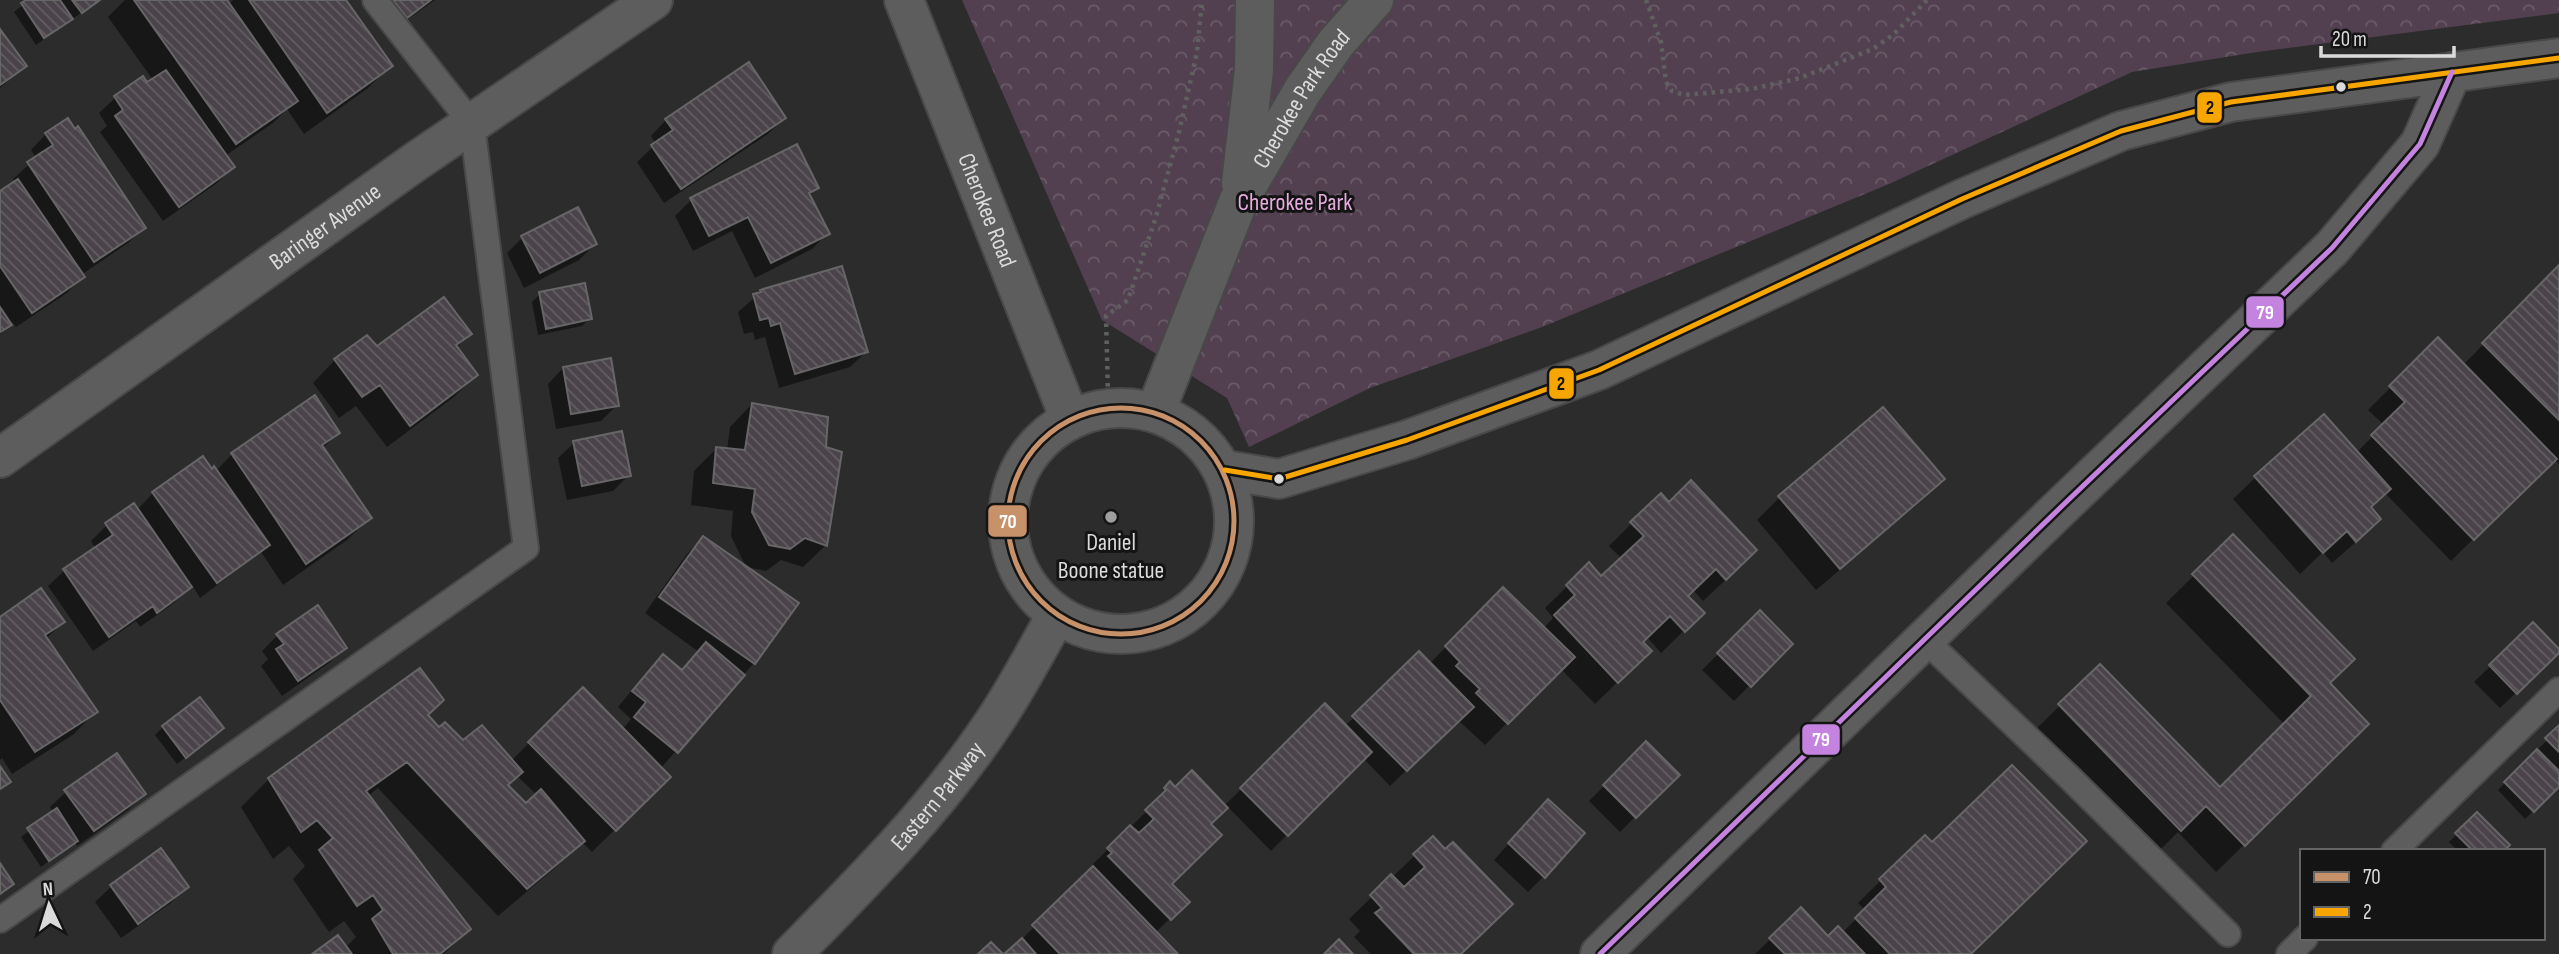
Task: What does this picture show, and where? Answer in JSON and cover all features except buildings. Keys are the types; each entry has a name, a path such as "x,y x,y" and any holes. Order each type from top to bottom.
{"street":[{"name":"Baringer Avenue","path":"0,458 472,124 653,0"},
{"name":"Cherokee Road","path":"904,0 1069,419"},
{"name":"Cherokee Park Road","path":"1238,202 1254,70 1255,0"},
{"name":"Cherokee Park Road","path":"1155,413 1238,202 1309,82 1336,43 1374,0"},
{"path":"1225,470 1279,479 1408,440 1599,370 1962,199 2121,131 2231,102 2559,58"},
{"path":"1600,954 2332,248 2420,144 2452,72"},
{"path":"1108,407 1145,408 1189,428 1225,470 1237,515 1225,571 1191,613 1148,633 1094,633 1056,616 1024,582 1009,548 1010,491 1031,450 1069,419 1108,407"},
{"name":"Eastern Parkway","path":"792,954 888,857 957,773 994,722 1056,616"}],"lane":[{"path":"0,920 526,548 472,124 375,0"},
{"path":"1925,640 2228,934"},
{"path":"2396,849 2559,690"},
{"path":"2289,954 2303,940"}],"path":[{"path":"1108,407 1106,316 1128,300 1156,217 1191,78 1202,0"},
{"path":"1646,0 1661,42 1666,82 1672,91 1684,95 1752,89 1800,78 1873,49 1894,34 1927,0"}],"green space":[{"name":"Cherokee Park","path":"962,0 2559,0 2559,13 2257,52 2132,72 1889,184 1542,327 1370,388 1249,447 1227,398 1102,320"}],"transit line":[{"name":"2","path":"1225,470 1279,479 1407,440 1599,370 1962,199 2121,131 2231,102 2559,58"},
{"name":"79","path":"1600,954 2332,248 2420,144 2452,72"},
{"name":"70","path":"1132,408 1154,412 1174,421 1193,433 1209,449 1230,488 1234,521 1230,554 1226,564 1209,593 1193,609 1154,630 1110,634 1088,630 1068,621 1049,609 1033,593 1012,554 1008,510 1012,488 1021,468 1033,449 1049,433 1088,412 1132,408"}],"place":[{"name":"Daniel Boone statue","path":"1111,517"}]}
